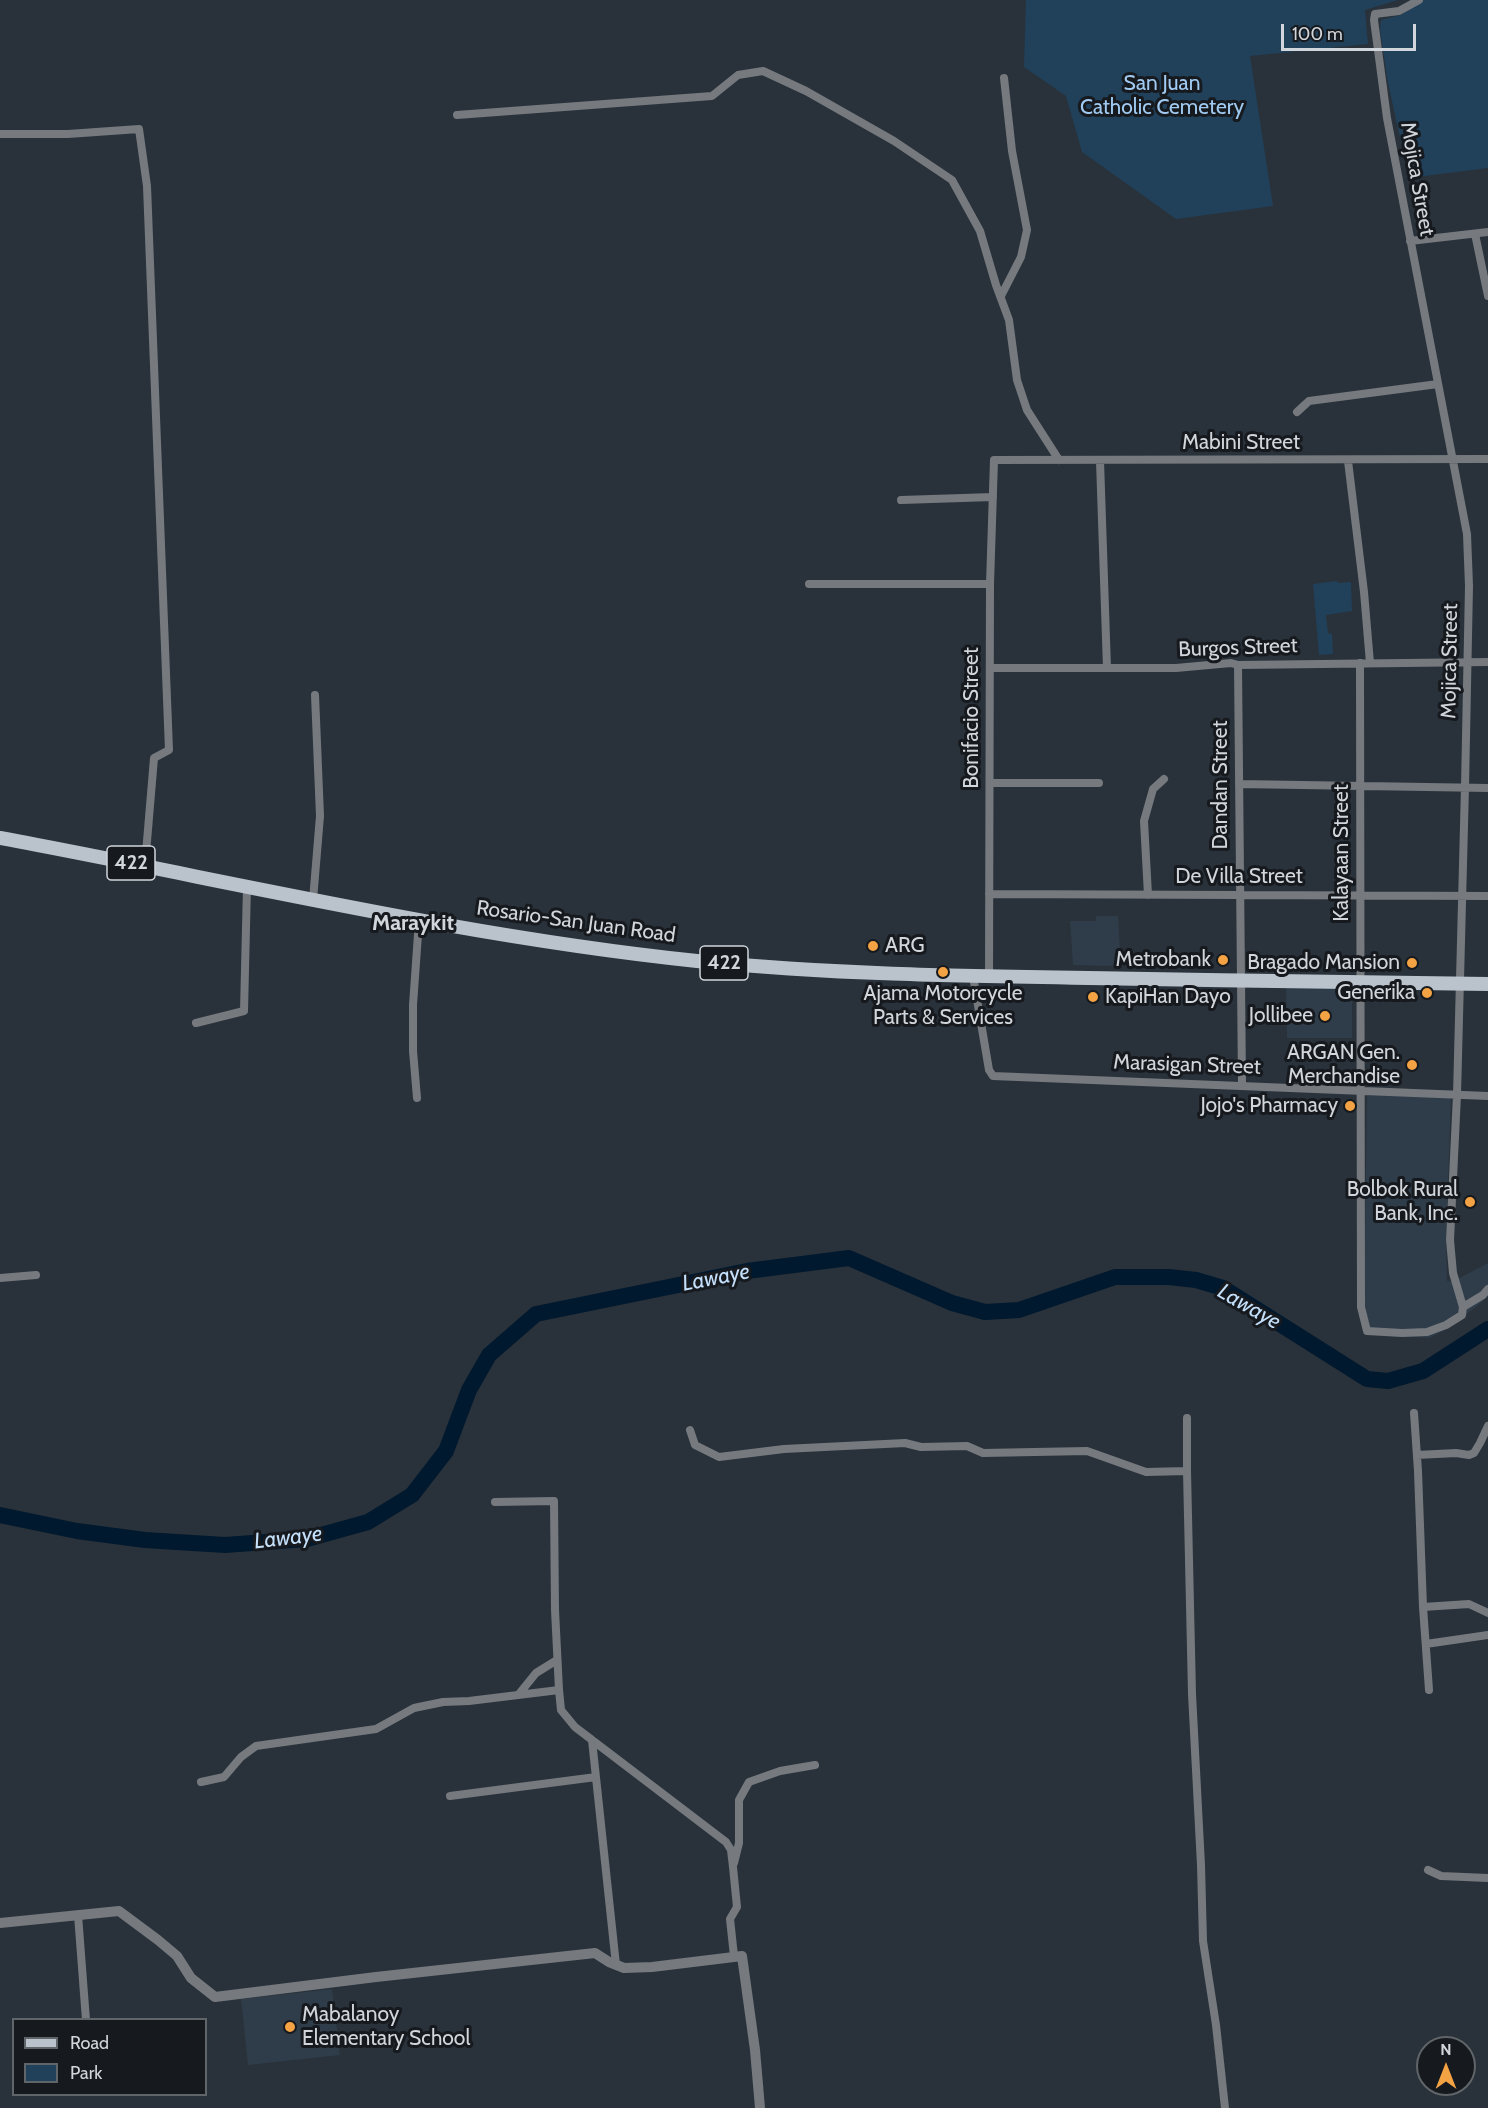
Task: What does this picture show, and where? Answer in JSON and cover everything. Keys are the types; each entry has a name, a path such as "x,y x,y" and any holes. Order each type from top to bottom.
{"main road":[{"name":"Rosario-San Juan Road","path":"0,838 419,920 585,947 694,961 864,973 973,976"},
{"name":"422","path":"973,976 1488,984"}],"street":[{"name":"Mojica Street","path":"1419,0 1400,11 1375,14 1387,118 1469,547 1463,895 1450,1239 1454,1273 1463,1311"},
{"path":"457,115 712,96 738,75 763,71 806,91 894,141 952,180 980,231 1009,320 1017,380 1027,410 1059,460"},
{"path":"1000,296 1021,257 1027,230 1012,151 1004,78"},
{"path":"0,134 68,134 140,129 147,186 169,750 154,758 145,865"},
{"path":"1410,241 1488,232"},
{"path":"1475,234 1488,296"},
{"path":"1297,412 1309,401 1438,384"},
{"name":"Mabini Street","path":"994,460 1488,459"},
{"name":"Bonifacio Street","path":"989,976 990,584 994,460"},
{"path":"1100,460 1107,668"},
{"path":"1348,461 1370,663"},
{"path":"901,500 993,497"},
{"path":"809,584 990,584"},
{"name":"Burgos Street","path":"990,668 1176,668 1231,663 1238,665 1488,662"},
{"name":"Kalayaan Street","path":"1360,663 1361,1307 1367,1331 1402,1333 1427,1332 1446,1325 1463,1311"},
{"name":"Dandan Street","path":"1238,665 1242,1085"},
{"path":"313,900 320,816 315,695"},
{"path":"1148,895 1144,821 1153,789 1164,779"},
{"path":"990,783 1099,783"},
{"path":"1239,784 1488,788"},
{"path":"196,1023 244,1011 247,886"},
{"name":"De Villa Street","path":"989,894 1488,896"},
{"path":"417,1098 413,1005 419,920"},
{"name":"Marasigan Street","path":"973,976 989,1070 993,1076 1488,1096"},
{"path":"0,1278 36,1275"},
{"path":"1463,1311 1488,1289"},
{"path":"1413,1413 1429,1690"},
{"path":"1187,1418 1186,1471 1192,1694 1203,1941 1226,2108"},
{"path":"1417,1455 1456,1453 1469,1455 1474,1453 1488,1426"},
{"path":"690,1430 694,1445 719,1457 784,1449 905,1443 921,1447 967,1446 983,1453 1086,1450 1146,1472 1186,1471"},
{"path":"495,1502 554,1502 557,1660 561,1710 575,1727 726,1842 731,1850 734,1867 737,1907 730,1919 734,1956"},
{"path":"1423,1607 1469,1604 1488,1613"},
{"path":"1426,1644 1488,1635"},
{"path":"519,1694 536,1673 557,1660"},
{"path":"201,1782 224,1777 241,1756 256,1746 376,1729 414,1708 443,1702 559,1690"},
{"path":"592,1740 616,1965"},
{"path":"734,1867 739,1843 739,1800 749,1782 780,1771 815,1765"},
{"path":"450,1796 596,1777"},
{"path":"1428,1870 1441,1875 1488,1878"},
{"path":"0,1923 118,1911 177,1956 191,1978 215,1998 376,1977 595,1953 624,1968 652,1967 742,1956 746,1972 760,2108"},
{"path":"78,1915 86,2018"}],"shaded area":[{"path":"1096,916 1118,916 1121,966 1073,965 1070,921 1096,921"},
{"path":"1286,988 1352,988 1352,1038 1287,1038"},
{"path":"1367,1094 1451,1098 1446,1240 1447,1281 1452,1282 1488,1263 1488,1295 1450,1327 1429,1338 1371,1334 1364,1300"},
{"name":"Mabalanoy Elementary School","path":"332,1989 340,2055 248,2065 241,1999"}],"green space":[{"name":"San Juan Catholic Cemetery","path":"1026,0 1398,0 1365,10 1368,44 1250,56 1273,206 1176,219 1082,152 1066,96 1024,67"},
{"path":"1422,0 1488,0 1488,168 1409,178 1388,83 1380,30 1381,20 1401,15"},
{"path":"1337,581 1338,583 1351,582 1352,611 1326,615 1328,633 1332,634 1333,654 1319,655 1313,584"}],"waterway":[{"name":"Lawaye","path":"0,1515 77,1531 145,1540 225,1545 307,1539 368,1522 412,1495 446,1451 469,1390 489,1355 536,1314 747,1271 849,1258 952,1303 985,1312 1019,1310 1115,1277 1169,1277 1196,1280 1223,1288 1367,1379 1388,1381 1423,1371 1488,1329"}],"place":[{"name":"ARG","path":"873,946"},
{"name":"Metrobank","path":"1223,960"},
{"name":"Bragado Mansion","path":"1412,963"},
{"name":"Ajama Motorcycle Parts & Services","path":"943,972"},
{"name":"Generika","path":"1427,993"},
{"name":"KapiHan Dayo","path":"1093,997"},
{"name":"Jollibee","path":"1325,1016"},
{"name":"ARGAN Gen. Merchandise","path":"1412,1065"},
{"name":"Jojo's Pharmacy","path":"1350,1106"},
{"name":"Bolbok Rural Bank, Inc.","path":"1470,1202"},
{"name":"Mabalanoy Elementary School","path":"290,2027"}],"district":[{"name":"Maraykit","path":"413,924"}]}
